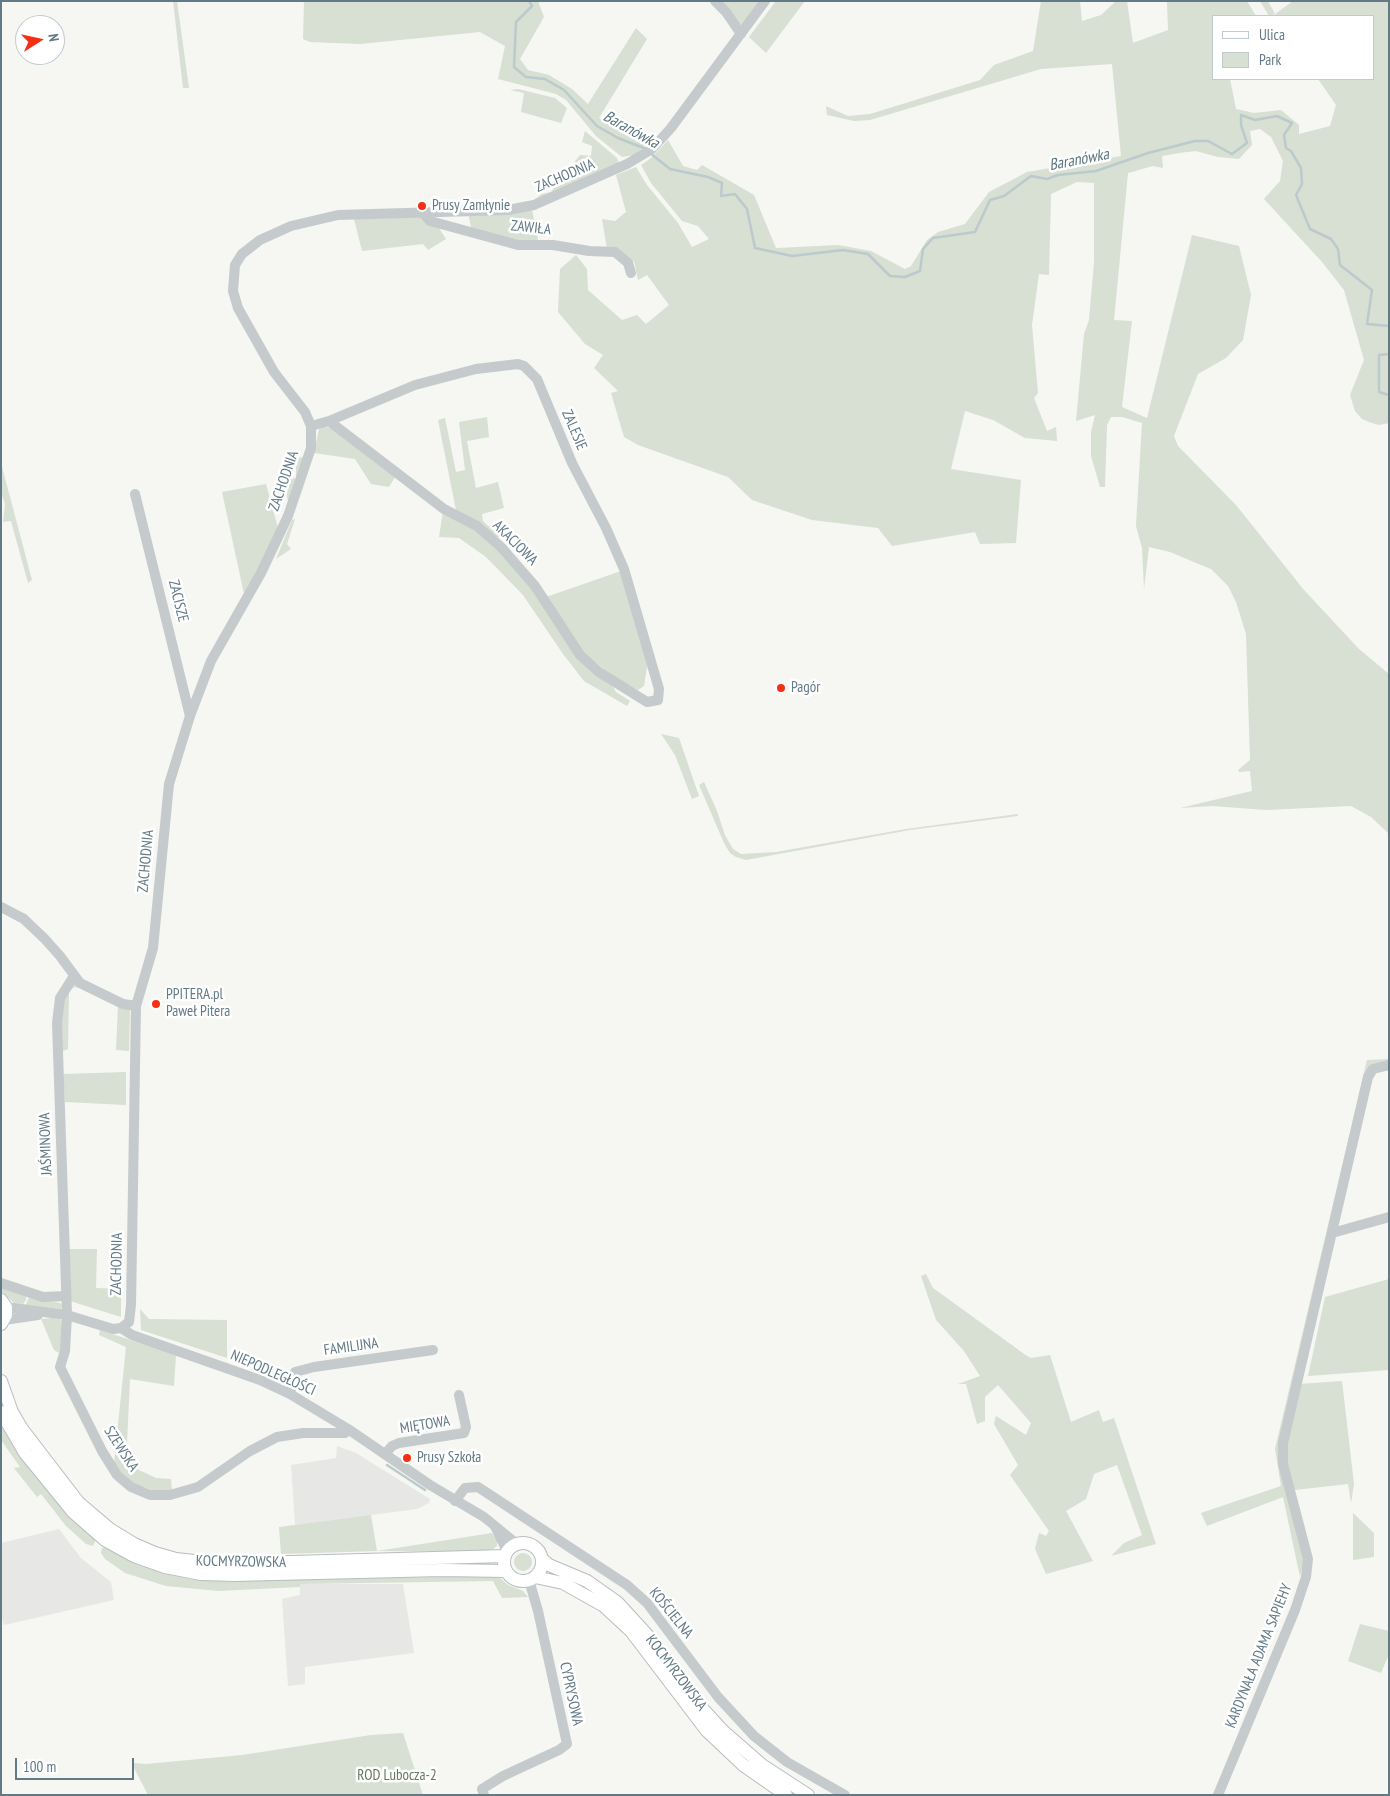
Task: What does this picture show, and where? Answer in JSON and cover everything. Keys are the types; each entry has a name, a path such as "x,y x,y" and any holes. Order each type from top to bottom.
{"main road":[{"name":"KOCMYRZOWSKA","path":"1,1381 12,1412 22,1429 78,1502 111,1530 134,1544 155,1553 176,1559 221,1564 510,1550"},
{"name":"KOCMYRZOWSKA","path":"1,1412 25,1453 73,1512 105,1540 134,1556 165,1567 200,1574 234,1575 442,1570 506,1571"},
{"path":"526,1543 534,1546 542,1559 541,1568 532,1578 516,1580 506,1571 510,1550 526,1543"},
{"name":"KOCMYRZOWSKA","path":"542,1559 549,1565 587,1581 618,1603 650,1638 701,1707 723,1731 762,1765 808,1795"},
{"name":"KOCMYRZOWSKA","path":"532,1578 563,1582 604,1606 631,1632 707,1731 743,1765 786,1795"}],"street":[{"path":"715,1 726,12 741,34"},
{"name":"ZACHODNIA","path":"121,1328 129,1322 131,1313 136,1006 153,948 169,784 190,716 211,661 261,572 288,516 311,448 311,426 305,412 274,372 238,308 233,282 238,259 260,240 291,226 338,215 508,210 534,205 596,179 647,152 671,128 765,1"},
{"name":"ZAWIŁA","path":"422,212 430,221 518,245 553,245 590,251 615,252 628,263 631,273"},
{"name":"ZALESIE","path":"311,426 328,421 415,385 476,369 518,364 524,366 537,379 572,463 606,528 624,569 659,689 658,700"},
{"name":"AKACJOWA","path":"328,421 444,509 477,526 501,547 535,586 580,655 599,672 647,702 658,700"},
{"name":"ZACISZE","path":"136,494 190,716"},
{"path":"1,907 24,919 44,938 80,983 123,1004 136,1006"},
{"name":"JAŚMINOWA","path":"67,1315 57,1023 60,998 74,976"},
{"name":"KARDYNAŁA ADAMA SAPIEHY","path":"1218,1795 1295,1610 1306,1577 1306,1550 1284,1472 1282,1452 1291,1401 1307,1348 1317,1292 1368,1078 1373,1069 1389,1066"},
{"path":"1332,1233 1389,1218"},
{"path":"1,1283 43,1298 66,1296"},
{"name":"NIEPODLEGŁOŚCI","path":"3,1313 67,1315 113,1329 121,1328 132,1335 260,1380 290,1394 348,1429 495,1525 510,1550"},
{"name":"SZEWSKA","path":"67,1315 65,1351 60,1367 102,1451 117,1475 140,1492 170,1495 191,1490 257,1447 277,1437 303,1432 345,1434 348,1429"},
{"name":"FAMILIJNA","path":"290,1394 295,1372 314,1367 433,1350"},
{"name":"MIĘTOWA","path":"385,1454 392,1446 399,1443 464,1433 466,1426 459,1395"},
{"name":"KOŚCIELNA","path":"455,1500 465,1488 478,1487 627,1585 647,1603 718,1697 754,1736 787,1762 845,1795"},
{"name":"CYPRYSOWA","path":"484,1795 482,1789 495,1781 559,1750 567,1744 532,1578"}],"shaded area":[{"path":"337,1446 356,1453 430,1499 429,1503 417,1509 295,1525 291,1465 336,1458"},
{"path":"59,1529 81,1558 111,1582 114,1600 4,1625 1,1615 1,1543"},
{"path":"300,1584 403,1584 414,1653 305,1667 305,1684 288,1686 282,1599 300,1595"}],"green space":[{"path":"173,1 177,1 189,88 183,88"},
{"path":"304,1 538,1 544,17 520,59 528,70 549,75 572,89 588,104 636,28 647,39 599,118 619,130 654,139 634,155 622,157 596,136 566,100 556,94 498,79 505,46 480,32 360,44 310,42 303,39"},
{"path":"719,1 759,1 742,25 736,22"},
{"path":"776,1 805,1 766,53 749,37"},
{"path":"1041,1 1080,1 1082,21 1101,15 1116,1 1127,1 1133,43 1168,30 1167,1 1247,1 1255,15 1212,15 1212,80 1230,80 1236,109 1254,113 1281,110 1299,125 1299,134 1330,126 1336,105 1319,80 1375,80 1375,15 1275,14 1293,1 1389,1 1389,423 1379,425 1369,422 1362,419 1355,411 1350,395 1364,360 1344,290 1322,262 1264,199 1280,181 1283,161 1271,137 1260,129 1250,131 1252,145 1239,159 1218,157 1196,151 1179,153 1162,156 1163,168 1153,166 1128,173 1114,320 1132,321 1122,407 1147,418 1192,235 1239,246 1251,295 1243,340 1226,358 1198,374 1174,436 1178,446 1236,505 1304,590 1359,649 1389,674 1389,834 1371,817 1351,806 1266,810 1212,806 1180,808 1252,791 1250,771 1239,772 1238,770 1250,760 1246,634 1236,602 1228,586 1211,569 1170,552 1149,547 1144,589 1142,548 1136,526 1142,423 1122,417 1111,417 1107,425 1105,487 1100,487 1091,456 1091,432 1095,415 1076,421 1084,334 1089,320 1094,262 1094,183 1077,182 1051,194 1049,275 1039,274 1032,325 1038,393 1034,398 1047,431 1056,427 1057,441 1025,438 993,420 965,411 951,469 1021,480 1016,543 980,544 975,532 892,546 878,528 812,520 752,500 728,477 638,445 624,437 611,393 618,391 594,368 603,355 585,344 558,312 560,269 576,255 587,269 588,290 622,320 637,315 646,324 669,305 647,275 638,280 634,261 630,263 607,249 602,219 615,221 626,212 616,175 636,167 647,185 678,223 692,247 709,239 698,226 682,221 651,183 641,165 651,158 668,140 683,166 697,170 702,165 754,195 776,248 838,245 871,251 905,269 911,266 927,240 938,232 965,224 989,192 1027,172 1121,156 1112,64 1041,69 870,120 854,121 827,115 826,106 848,116 870,114 980,80 994,65 1033,51"},
{"path":"1260,1 1268,1 1275,14 1268,15"},
{"path":"518,89 555,98 567,108 561,123 521,112 524,93 510,90"},
{"path":"585,131 617,158 619,163 531,202 542,194 551,192 580,155 591,156 592,146 582,142"},
{"path":"532,210 539,244 472,232 468,213"},
{"path":"423,217 437,225 446,239 428,250 423,244 362,251 354,219"},
{"path":"487,417 489,437 467,441 476,488 498,482 504,508 482,514 483,521 500,537 496,538 456,510 438,420 445,418 456,472 465,470 459,422"},
{"path":"325,427 333,428 395,477 389,487 371,484 355,459 314,453 319,429"},
{"path":"305,456 289,504 283,481 296,478 296,459"},
{"path":"1,463 32,580 28,583 11,521 3,522 5,504 1,492"},
{"path":"266,484 278,528 265,557 244,594 222,492"},
{"path":"443,511 479,533 498,549 532,587 557,627 610,681 616,692 630,701 627,706 584,681 563,654 523,595 486,557 459,538 439,537"},
{"path":"295,519 287,544 291,549 276,559 292,520"},
{"path":"621,571 648,661 644,686 638,690 616,679 580,649 546,597"},
{"path":"661,734 679,738 699,796 692,799 675,755"},
{"path":"704,782 725,835 733,849 741,854 776,852 906,829 1018,814 1018,816 910,830 746,860 730,853 724,843 699,785"},
{"path":"75,984 80,988 74,987 69,991 68,1049 63,1051 60,1050 62,1003 70,986"},
{"path":"118,1006 130,1010 129,1051 116,1050"},
{"path":"1389,1059 1389,1063 1376,1064 1281,1443 1304,1560 1300,1577 1283,1497 1207,1526 1201,1513 1281,1486 1275,1449 1367,1060"},
{"path":"126,1072 126,1105 65,1102 63,1074"},
{"path":"68,1249 97,1249 96,1288 121,1289 121,1317 70,1301"},
{"path":"926,1274 933,1288 1027,1356 1031,1358 1050,1355 1071,1422 1099,1410 1103,1422 1114,1418 1156,1544 1111,1556 1124,1543 1142,1535 1117,1465 1094,1474 1086,1499 1066,1511 1093,1561 1046,1574 1035,1549 1039,1533 1046,1536 1049,1531 1010,1475 1018,1465 994,1424 996,1416 1026,1435 1031,1423 998,1385 985,1397 985,1421 977,1424 966,1384 958,1384 980,1376 964,1351 936,1320 921,1276"},
{"path":"1389,1279 1389,1370 1308,1376 1325,1297"},
{"path":"1,1286 26,1296 26,1300 23,1304 14,1303 1,1291"},
{"path":"29,1297 60,1303 62,1305 61,1309 26,1305"},
{"path":"140,1309 149,1319 227,1320 227,1358 141,1330"},
{"path":"41,1319 60,1319 63,1323 62,1347 59,1353 54,1350"},
{"path":"100,1330 176,1355 174,1386 130,1379 126,1464 156,1478 171,1479 172,1491 152,1490 134,1484 114,1463 126,1347 99,1335"},
{"path":"1342,1381 1354,1484 1351,1503 1348,1484 1295,1490 1284,1461 1299,1384"},
{"path":"1,1426 21,1459 48,1492 73,1520 96,1539 93,1546 86,1544 66,1526 41,1494 37,1497 14,1468 20,1467 1,1440"},
{"path":"1353,1513 1374,1533 1374,1557 1353,1560"},
{"path":"371,1515 377,1551 281,1554 279,1527"},
{"path":"492,1533 497,1540 497,1546 493,1549 481,1552 377,1551"},
{"path":"108,1547 118,1554 170,1574 212,1581 498,1576 508,1585 523,1591 528,1597 502,1598 493,1581 300,1584 300,1587 218,1591 166,1586 125,1573 105,1559 101,1553 102,1548"},
{"path":"523,1553 529,1556 532,1562 529,1568 523,1571 517,1568 514,1562 517,1556"},
{"path":"1360,1624 1389,1631 1389,1654 1381,1673 1348,1661"},
{"name":"ROD Lubocza-2","path":"403,1733 423,1795 148,1795 133,1763 146,1764 242,1755 371,1735"}],"waterway":[{"name":"Baranówka","path":"529,1 532,6 516,22 514,67 526,77 545,79 564,90 597,126 618,138 646,149"},
{"name":"Baranówka","path":"650,153 670,169 708,177 722,183 721,196 735,194 747,209 755,248 792,256 843,250 868,254 890,276 905,277 920,271 923,249 933,238 975,232 990,200 1004,196 1031,176 1047,179 1058,175 1096,171 1148,153 1195,141 1208,141 1232,154 1247,143 1241,125 1241,115 1255,120 1277,116 1292,123 1284,135 1286,148 1291,151 1301,168 1302,184 1296,195 1310,229 1331,239 1338,249 1340,265 1372,290 1367,324 1389,326"},
{"name":"Baranówka","path":"1389,354 1379,355 1379,392 1389,395"},
{"path":"387,1465 425,1490"}],"place":[{"name":"Prusy Zamłynie","path":"422,206"},
{"name":"Pagór","path":"781,688"},
{"name":"PPITERA.pl Paweł Pitera","path":"156,1004"},
{"name":"Prusy Szkoła","path":"407,1458"}]}
